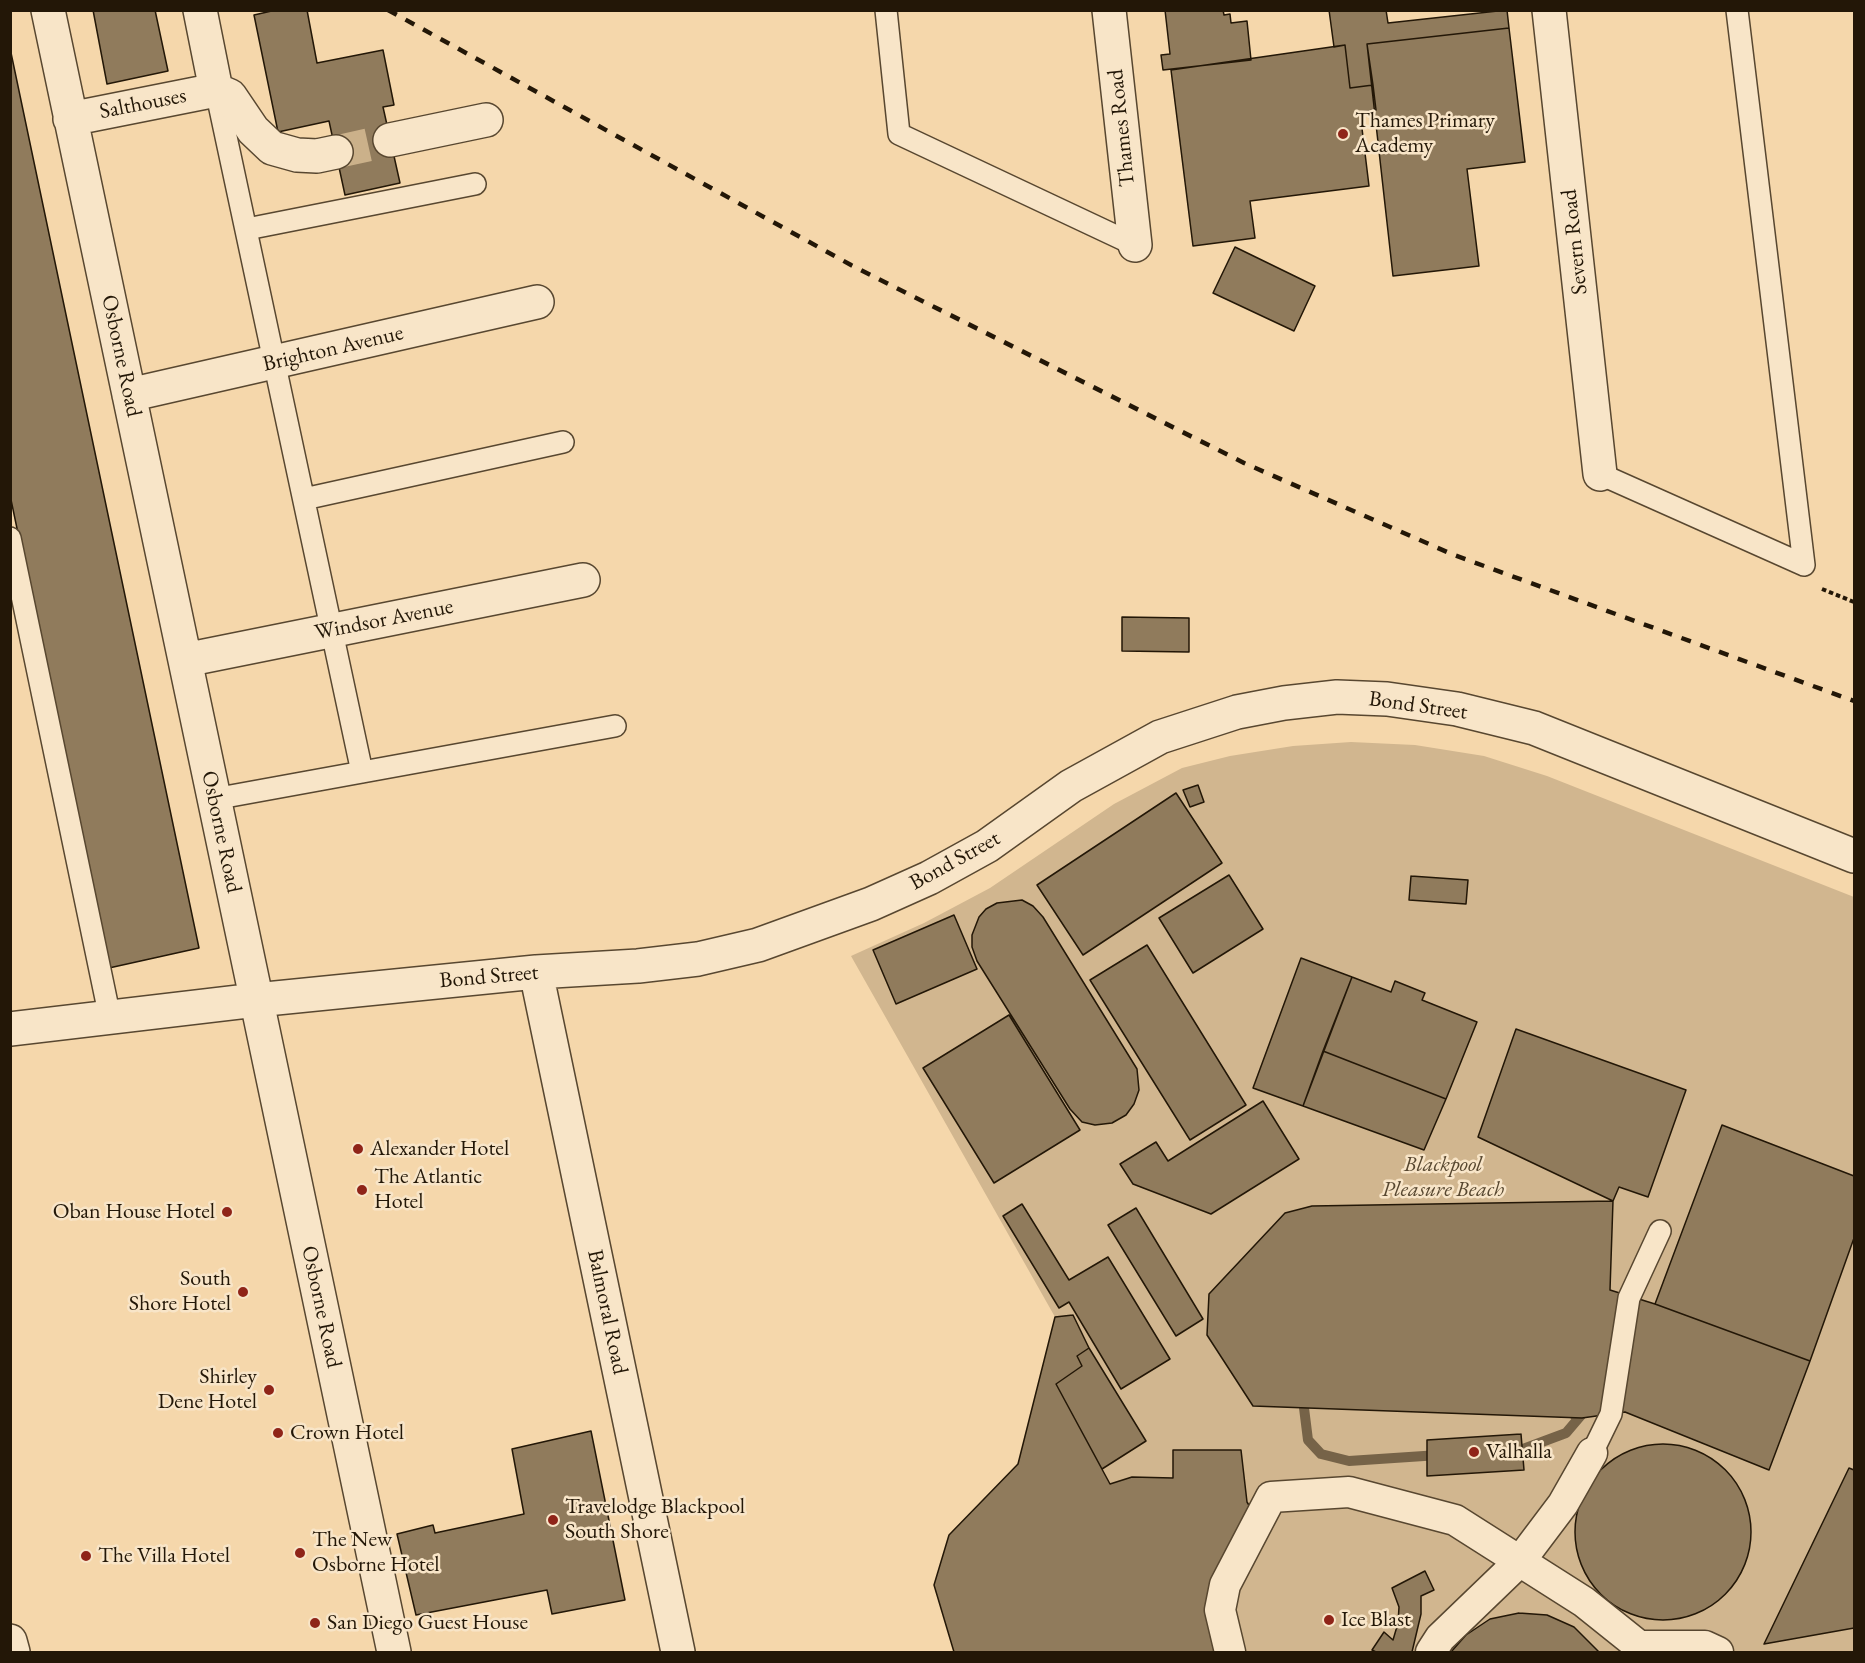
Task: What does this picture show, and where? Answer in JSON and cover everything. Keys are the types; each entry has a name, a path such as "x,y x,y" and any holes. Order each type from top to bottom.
{"street":[{"name":"Osborne Road","path":"48,10 394,1653"},
{"name":"Salthouses","path":"200,10 216,90"},
{"name":"Thames Road","path":"1108,10 1134,245"},
{"name":"Severn Road","path":"1550,10 1600,474"},
{"name":"Salthouses","path":"70,118 216,90 230,96 253,130 272,148 317,156 336,152"},
{"path":"390,140 486,120"},
{"name":"Brighton Avenue","path":"129,395 537,302"},
{"name":"Windsor Avenue","path":"185,660 583,580"},
{"name":"Bond Street","path":"10,1029 256,1000 536,972 638,966 698,959 758,945 817,925 929,878 987,846 1071,786 1160,737 1237,712 1284,703 1337,697 1387,699 1457,709 1534,728 1854,856"},
{"name":"Balmoral Road","path":"536,972 678,1653"},
{"path":"1431,1653 1440,1638 1520,1562 1563,1504 1592,1453"},
{"path":"1230,1653 1220,1610 1225,1585 1271,1497 1349,1492 1455,1520 1584,1602 1639,1646 1664,1649 1706,1646 1718,1653"},
{"path":"10,1641 13,1653"}],"lane":[{"path":"886,10 899,134 1134,245"},
{"path":"1600,474 1804,565 1737,10"},
{"path":"216,90 362,772"},
{"path":"247,229 475,184"},
{"path":"304,500 563,442"},
{"path":"10,538 110,1018"},
{"path":"214,799 615,726"},
{"path":"1592,1453 1611,1414 1629,1298 1660,1231"}],"green space":[{"name":"Blackpool Pleasure Beach","path":"1351,742 1415,745 1484,756 1547,776 1854,897 1854,1652 954,1652 934,1585 949,1535 1018,1464 1055,1317 851,956 924,923 990,888 1114,804 1182,768 1230,756 1293,746"}],"building":[{"path":"93,10 155,10 168,71 107,84"},
{"path":"276,10 307,10 317,63 383,50 394,105 383,107 400,183 345,195 329,121 278,132 254,15"},
{"path":"1165,10 1223,10 1224,15 1230,14 1231,23 1247,21 1251,60 1163,70 1161,55 1170,54"},
{"path":"1329,10 1386,10 1388,23 1507,10 1509,28 1367,44 1373,85 1350,88 1345,45 1334,47"},
{"path":"1509,28 1525,162 1467,169 1479,266 1393,276 1367,44"},
{"path":"1345,45 1350,88 1373,85 1376,110 1360,112 1369,186 1250,201 1255,238 1193,246 1171,70"},
{"path":"10,48 199,948 109,968 10,495"},
{"path":"1235,247 1315,286 1294,331 1213,293"},
{"path":"1122,617 1189,618 1189,652 1122,651"},
{"path":"1198,785 1204,802 1190,807 1183,790"},
{"path":"1176,793 1222,863 1083,955 1037,885"},
{"path":"1229,875 1263,929 1193,973 1159,918"},
{"path":"1411,876 1468,880 1466,904 1409,900"},
{"path":"1022,900 1033,906 1043,917 1137,1069 1139,1090 1134,1104 1126,1115 1112,1123 1095,1125 1082,1122 1070,1109 977,961 972,947 972,935 979,917 986,909 997,903"},
{"path":"954,915 977,969 896,1004 873,950"},
{"path":"1147,945 1246,1105 1190,1140 1090,980"},
{"path":"1301,958 1352,977 1303,1106 1253,1088"},
{"path":"1352,977 1391,992 1395,981 1425,993 1422,1000 1477,1022 1446,1099 1323,1051"},
{"path":"1009,1015 1080,1130 994,1183 923,1068"},
{"path":"1516,1029 1686,1090 1648,1197 1619,1187 1613,1201 1478,1137"},
{"path":"1323,1051 1446,1099 1424,1150 1303,1106"},
{"path":"1263,1101 1299,1159 1211,1214 1133,1184 1120,1164 1156,1142 1168,1161"},
{"path":"1722,1125 1854,1176 1854,1238 1810,1361 1655,1304"},
{"name":"Valhalla","path":"1613,1201 1610,1290 1655,1304 1810,1361 1769,1470 1625,1412 1582,1418 1253,1406 1207,1335 1209,1294 1285,1213 1312,1206"},
{"path":"1022,1204 1069,1280 1108,1257 1170,1359 1121,1389 1069,1302 1059,1308 1003,1216"},
{"path":"1136,1208 1203,1319 1176,1336 1108,1225"},
{"path":"1073,1315 1089,1348 1077,1356 1082,1366 1056,1384 1110,1484 1132,1477 1173,1478 1173,1450 1241,1450 1247,1502 1267,1535 1228,1564 1222,1652 954,1652 934,1585 949,1535 1018,1464 1055,1317"},
{"path":"1089,1348 1146,1441 1102,1469 1056,1384 1082,1366 1077,1356"},
{"name":"Travelodge Blackpool South Shore","path":"591,1431 625,1600 552,1614 547,1590 416,1615 397,1534 433,1525 435,1533 524,1514 512,1449"},
{"name":"Valhalla","path":"1521,1434 1524,1470 1427,1476 1427,1440"},
{"path":"1663,1444 1697,1451 1712,1459 1725,1470 1736,1483 1744,1498 1751,1532 1744,1566 1736,1581 1725,1594 1712,1605 1697,1613 1663,1620 1629,1613 1614,1605 1601,1594 1590,1581 1582,1566 1575,1532 1582,1498 1590,1483 1601,1470 1614,1459 1629,1451"},
{"path":"1849,1468 1854,1470 1854,1628 1764,1644"},
{"path":"1425,1571 1434,1590 1421,1596 1421,1614 1412,1652 1372,1650 1384,1632 1393,1640 1398,1623 1399,1607 1392,1588"},
{"path":"1519,1613 1547,1615 1574,1627 1599,1652 1451,1652 1466,1635 1490,1619"}],"waterway":[{"name":"Valhalla","path":"1304,1408 1308,1440 1321,1454 1349,1461 1439,1455"},
{"name":"Valhalla","path":"1509,1450 1523,1449 1566,1433 1583,1413 1575,1416"}],"tunnel":[{"path":"336,152 390,140"}],"railway":[{"path":"388,10 851,265 1244,463 1454,555 1854,701"}],"place":[{"name":"Thames Primary Academy","path":"1343,134"},
{"name":"Alexander Hotel","path":"358,1149"},
{"name":"The Atlantic Hotel","path":"362,1190"},
{"name":"Oban House Hotel","path":"227,1212"},
{"name":"South Shore Hotel","path":"243,1292"},
{"name":"Shirley Dene Hotel","path":"269,1390"},
{"name":"Crown Hotel","path":"278,1433"},
{"name":"Valhalla","path":"1474,1452"},
{"name":"Travelodge Blackpool South Shore","path":"553,1520"},
{"name":"The New Osborne Hotel","path":"300,1553"},
{"name":"The Villa Hotel","path":"86,1556"},
{"name":"Ice Blast","path":"1329,1620"},
{"name":"San Diego Guest House","path":"315,1623"}]}
